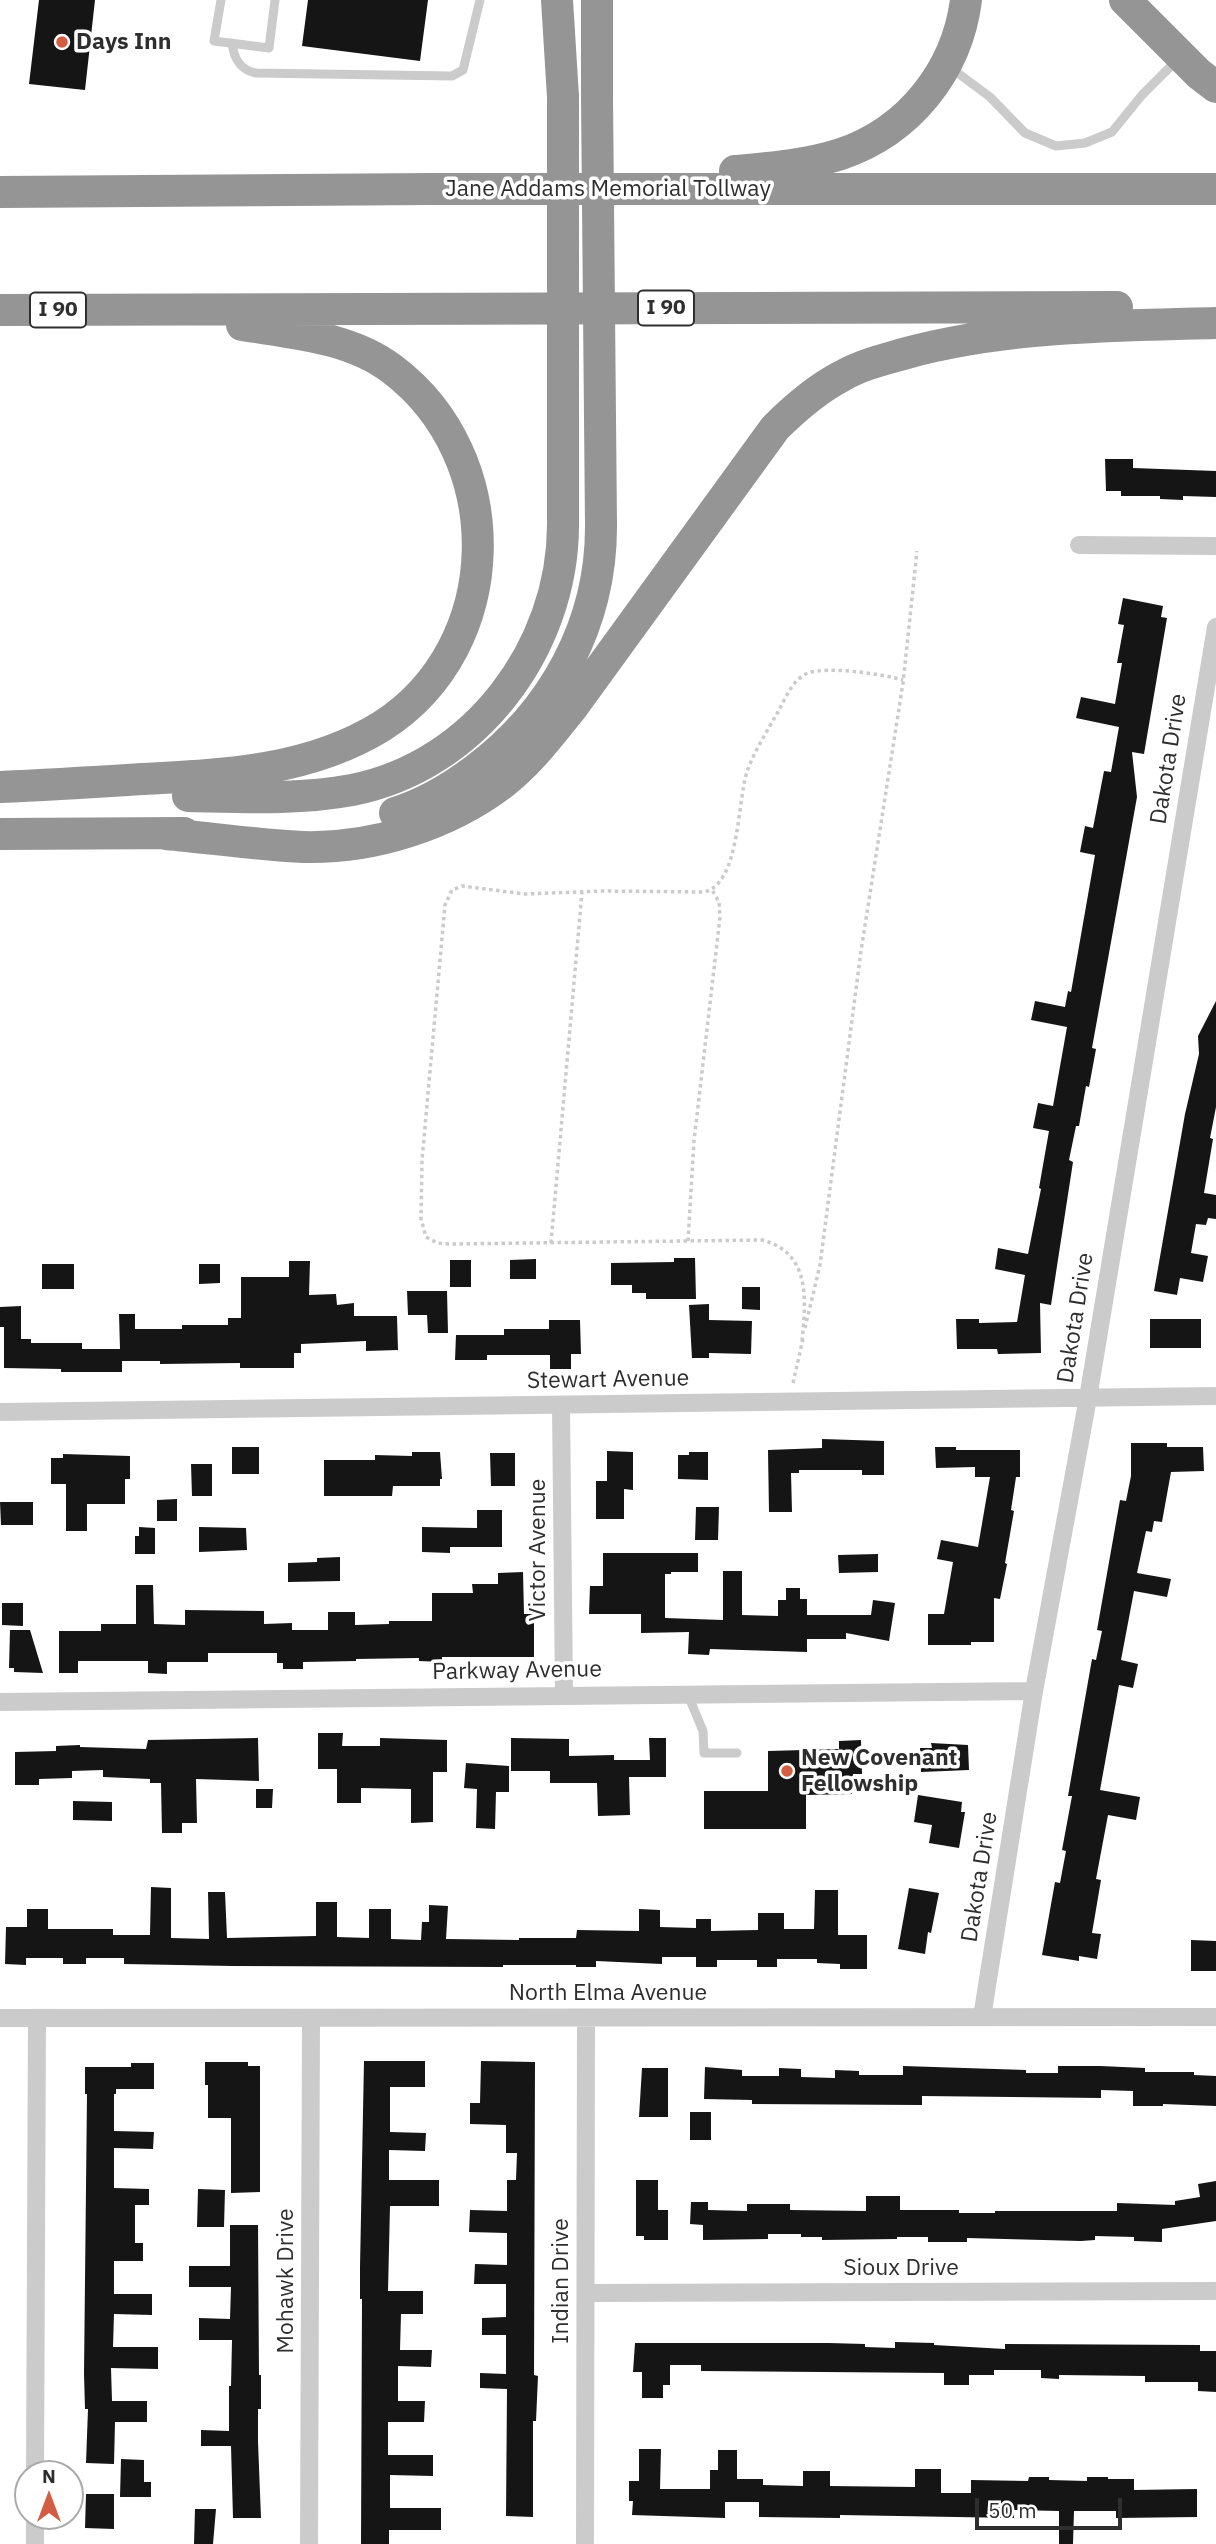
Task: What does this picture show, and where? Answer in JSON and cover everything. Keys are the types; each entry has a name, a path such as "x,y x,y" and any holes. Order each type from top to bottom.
{"highway":[{"path":"0,794 172,796 314,794 352,790 400,775 465,736 501,699 519,675 540,637 550,611 561,564 563,97 557,0"},
{"path":"0,834 166,834 339,826 404,810 462,780 498,753 522,730 556,685 587,619 600,560 597,0"},
{"path":"433,189 716,173 816,161 869,143 894,127 931,89 947,64 961,25 965,0"},
{"path":"1125,0 1216,87"},
{"name":"Jane Addams Memorial Tollway","path":"0,192 433,189 1216,190"},
{"name":"I 90","path":"0,310 1216,307"},
{"path":"0,787 221,775 299,761 360,738 403,711 443,665 467,615 475,584 479,553 477,514 470,484 456,449 440,422 410,384 390,368 363,351 314,337 220,322 115,310"},
{"path":"166,834 305,847 347,844 394,835 424,825 462,808 503,783 545,742 571,709 775,428 795,408 844,375 875,362 920,349 1000,335 1140,325 1216,323"}],"street":[{"path":"1079,545 1216,546"},
{"name":"Dakota Drive","path":"982,2017 1034,1691 1088,1398 1216,627"},
{"name":"Stewart Avenue","path":"0,1412 1216,1396"},
{"name":"Victor Avenue","path":"561,1405 564,1695"},
{"name":"Parkway Avenue","path":"0,1702 1034,1691"},
{"name":"North Elma Avenue","path":"0,2018 1216,2017"},
{"path":"35,2460 37,2018"},
{"name":"Mohawk Drive","path":"309,2544 311,2018"},
{"name":"Indian Drive","path":"585,2544 586,2018"},
{"name":"Sioux Drive","path":"586,2293 1216,2291"}],"lane":[{"path":"220,0 214,41 269,48 275,0"},
{"path":"232,43 238,62 246,70 256,73 452,75 463,70 480,0"},
{"path":"947,64 990,97 1025,132 1056,146 1086,143 1112,132 1142,95 1181,56"},
{"path":"688,1695 703,1731 704,1753 737,1754"}],"path":[{"path":"790,1402 820,1265 859,964 903,680 917,551"},
{"path":"802,1341 804,1293 794,1259 779,1246 762,1240 450,1244 431,1241 426,1237 421,1219 426,1106 445,905 449,893 462,886 519,894 712,890 727,868 734,849 750,764 788,693 801,677 826,671 865,673 903,680"},
{"path":"688,1241 694,1141 720,917 719,902 712,890"},
{"path":"551,1244 582,891"}],"building":[{"name":"Days Inn","path":"39,0 95,0 85,90 29,84"},
{"path":"308,0 428,0 420,61 302,46"},
{"path":"1105,459 1133,459 1133,468 1216,471 1216,497 1183,496 1183,500 1160,499 1160,496 1121,496 1121,491 1106,491"},
{"path":"1123,598 1163,606 1161,617 1167,618 1144,754 1132,752 1137,797 1092,1048 1096,1049 1089,1087 1086,1086 1079,1126 1076,1126 1069,1160 1073,1162 1051,1305 1040,1303 1041,1353 998,1354 997,1349 957,1349 956,1319 979,1319 979,1323 1017,1322 1025,1275 995,1269 998,1248 1028,1254 1049,1131 1033,1128 1038,1103 1053,1106 1067,1027 1031,1020 1035,1001 1065,1007 1068,991 1071,992 1095,855 1080,852 1085,826 1093,828 1104,771 1111,772 1119,727 1076,718 1081,697 1115,704 1122,663 1117,663 1124,625 1118,624"},
{"path":"1216,1001 1216,1107 1204,1193 1216,1195 1216,1219 1208,1218 1206,1225 1196,1224 1191,1253 1208,1256 1203,1282 1180,1278 1177,1295 1154,1291 1185,1114 1199,1054 1198,1036"},
{"path":"674,1258 695,1258 696,1299 646,1299 646,1293 632,1293 632,1285 611,1285 611,1263 674,1262"},
{"path":"536,1259 536,1279 510,1279 510,1260"},
{"path":"450,1260 471,1260 471,1287 450,1287"},
{"path":"289,1261 310,1261 309,1295 336,1294 337,1305 354,1303 354,1316 397,1316 398,1350 366,1351 366,1341 301,1344 301,1353 294,1353 294,1368 240,1368 240,1363 160,1364 160,1361 122,1361 122,1372 4,1368 4,1327 0,1327 0,1307 21,1306 21,1339 31,1339 31,1343 82,1343 82,1349 120,1349 119,1314 135,1314 135,1329 228,1325 228,1318 241,1318 241,1277 289,1277"},
{"path":"42,1264 74,1264 74,1289 42,1289"},
{"path":"199,1264 220,1264 220,1283 199,1284"},
{"path":"742,1287 760,1287 760,1310 742,1309"},
{"path":"407,1291 447,1291 448,1333 428,1333 427,1315 408,1315"},
{"path":"709,1304 709,1320 752,1321 751,1354 709,1353 709,1358 692,1358 689,1305"},
{"path":"1150,1319 1201,1319 1201,1348 1150,1348"},
{"path":"549,1320 580,1320 581,1354 571,1354 571,1369 550,1369 550,1355 487,1355 487,1360 455,1360 456,1335 504,1335 504,1329 549,1329"},
{"path":"822,1439 884,1441 884,1475 862,1475 862,1470 799,1470 799,1473 791,1473 792,1512 769,1512 768,1450 822,1448"},
{"path":"1131,1443 1203,1447 1204,1471 1171,1472 1162,1522 1154,1521 1152,1532 1146,1531 1137,1573 1171,1579 1167,1597 1134,1591 1121,1660 1138,1664 1133,1688 1119,1685 1100,1790 1140,1797 1136,1820 1108,1815 1096,1879 1101,1880 1092,1933 1101,1934 1097,1959 1079,1956 1079,1961 1042,1955 1055,1882 1060,1883 1066,1851 1062,1850 1072,1796 1068,1796 1092,1659 1096,1660 1102,1631 1097,1630 1120,1500 1126,1501 1131,1476"},
{"path":"232,1447 259,1447 259,1474 232,1474"},
{"path":"935,1447 956,1447 956,1450 1020,1450 1020,1477 1016,1477 1011,1510 1014,1511 1005,1563 1007,1564 1000,1599 994,1598 994,1642 928,1645 928,1614 944,1614 953,1562 937,1559 941,1540 978,1547 990,1477 975,1477 975,1467 936,1468"},
{"path":"607,1451 633,1452 633,1490 624,1489 624,1519 596,1519 596,1481 607,1481"},
{"path":"412,1452 440,1452 440,1486 393,1486 392,1496 324,1496 324,1460 375,1460 375,1455 412,1456"},
{"path":"689,1452 708,1452 708,1480 678,1479 678,1455 689,1455"},
{"path":"490,1453 515,1453 515,1486 491,1486"},
{"path":"63,1454 130,1456 130,1479 125,1479 125,1504 87,1504 87,1531 66,1531 66,1484 51,1484 51,1458 63,1458"},
{"path":"191,1464 212,1464 212,1496 192,1496"},
{"path":"177,1499 177,1521 157,1521 157,1500"},
{"path":"0,1502 33,1502 33,1525 1,1525"},
{"path":"696,1507 719,1507 718,1540 695,1540"},
{"path":"477,1510 502,1510 502,1547 450,1547 450,1553 422,1552 422,1527 477,1528"},
{"path":"139,1527 155,1528 155,1554 135,1554 135,1536 139,1536"},
{"path":"199,1527 246,1528 247,1550 199,1552"},
{"path":"603,1553 698,1553 698,1572 665,1574 665,1618 723,1620 723,1571 742,1571 742,1615 778,1616 778,1600 786,1600 786,1588 800,1588 800,1599 807,1599 807,1615 871,1615 873,1600 895,1603 889,1641 846,1633 846,1639 807,1639 807,1652 710,1649 709,1655 688,1654 689,1632 641,1633 641,1614 589,1614 590,1586 603,1586"},
{"path":"878,1554 878,1572 839,1573 838,1555"},
{"path":"340,1557 340,1581 288,1582 288,1563 317,1562 317,1558"},
{"path":"523,1572 524,1614 534,1614 534,1657 442,1657 442,1662 419,1661 419,1658 356,1659 303,1662 303,1669 283,1669 283,1663 277,1663 277,1653 208,1653 208,1662 167,1662 167,1674 148,1673 148,1661 78,1661 78,1673 59,1673 59,1631 101,1631 101,1624 136,1624 136,1585 153,1585 154,1624 185,1625 185,1610 264,1611 264,1624 292,1623 292,1630 328,1630 328,1612 355,1612 355,1625 389,1624 389,1621 432,1621 432,1593 473,1593 472,1584 498,1584 498,1573"},
{"path":"2,1603 23,1603 23,1626 2,1625"},
{"path":"10,1630 30,1630 43,1673 14,1672 14,1668 9,1668"},
{"path":"318,1733 343,1733 342,1746 380,1746 380,1738 447,1740 447,1772 433,1772 433,1822 411,1823 411,1789 361,1788 361,1803 337,1803 337,1769 318,1769"},
{"path":"258,1738 259,1781 196,1779 197,1823 182,1823 182,1833 162,1833 161,1783 150,1783 150,1779 103,1777 103,1770 72,1771 72,1778 39,1779 39,1785 15,1785 15,1752 56,1751 56,1746 80,1745 146,1749 148,1740"},
{"path":"511,1738 569,1739 569,1756 614,1755 614,1760 650,1760 649,1738 666,1738 666,1777 629,1777 630,1815 598,1816 597,1783 550,1783 550,1771 511,1771"},
{"name":"New Covenant Fellowship","path":"861,1740 862,1774 853,1774 852,1794 806,1795 806,1829 704,1829 704,1791 768,1791 768,1751 839,1749 839,1741"},
{"path":"931,1743 968,1745 969,1770 921,1772 920,1748 932,1748"},
{"path":"466,1763 509,1766 509,1792 496,1792 495,1829 476,1828 477,1789 464,1788"},
{"path":"256,1789 273,1789 272,1808 256,1808"},
{"path":"918,1795 962,1802 961,1812 965,1812 959,1848 929,1843 932,1825 914,1822"},
{"path":"73,1801 112,1802 112,1821 73,1820"},
{"path":"151,1887 171,1888 171,1938 209,1939 208,1892 225,1892 227,1938 316,1936 316,1902 337,1902 337,1937 369,1938 369,1909 391,1909 391,1939 421,1940 422,1922 429,1922 429,1905 448,1906 446,1939 576,1938 577,1930 639,1931 639,1909 660,1910 660,1927 696,1928 696,1919 711,1919 711,1931 758,1930 758,1913 784,1913 784,1929 814,1929 815,1890 838,1890 838,1935 867,1935 867,1969 840,1969 840,1964 817,1963 817,1959 777,1959 777,1967 757,1967 757,1960 717,1960 717,1967 696,1967 696,1957 662,1957 662,1964 596,1961 596,1967 124,1964 124,1958 86,1958 86,1964 63,1964 63,1958 26,1958 26,1965 5,1964 6,1927 27,1927 27,1909 48,1909 48,1929 113,1929 113,1935 150,1935"},
{"path":"909,1888 939,1893 925,1954 898,1949"},
{"path":"1191,1940 1216,1941 1216,1971 1191,1971"},
{"path":"364,2061 425,2061 425,2087 390,2087 390,2132 426,2133 425,2151 389,2150 389,2180 439,2180 439,2206 390,2206 388,2291 423,2291 423,2314 401,2314 400,2350 432,2350 431,2367 398,2366 398,2401 425,2401 424,2422 388,2422 388,2455 433,2455 433,2476 390,2475 390,2508 441,2508 441,2530 389,2530 389,2544 361,2544 360,2267"},
{"path":"481,2061 535,2062 534,2375 538,2376 536,2421 533,2421 533,2517 506,2516 507,2389 480,2388 480,2373 506,2374 506,2335 482,2335 482,2318 506,2317 506,2284 474,2284 475,2264 507,2265 507,2233 469,2232 470,2210 507,2211 507,2180 516,2180 517,2153 506,2153 506,2125 470,2124 470,2103 480,2103"},
{"path":"205,2062 248,2062 248,2066 260,2066 260,2192 231,2193 231,2118 208,2118"},
{"path":"131,2063 154,2063 154,2089 116,2089 114,2131 154,2132 153,2149 114,2148 114,2188 149,2189 149,2205 135,2205 135,2243 143,2243 143,2261 114,2261 114,2294 152,2294 152,2315 114,2314 113,2347 158,2347 158,2369 111,2368 112,2401 147,2401 147,2422 115,2422 114,2464 86,2463 88,2409 85,2409 84,2374 85,2067 131,2067"},
{"path":"903,2066 1026,2070 1026,2073 1058,2073 1058,2066 1145,2068 1145,2072 1194,2072 1194,2075 1216,2076 1216,2106 1133,2106 1133,2091 1101,2090 1101,2098 922,2096 922,2105 752,2104 752,2100 704,2099 705,2067 742,2070 742,2076 779,2076 779,2068 801,2069 801,2077 835,2078 835,2070 859,2071 859,2075 903,2075"},
{"path":"642,2068 668,2068 668,2117 639,2117"},
{"path":"690,2112 711,2112 711,2140 690,2140"},
{"path":"636,2180 658,2180 658,2210 668,2210 668,2240 644,2240 644,2236 636,2236"},
{"path":"1216,2181 1216,2221 1162,2229 1162,2242 1134,2241 1134,2237 1095,2236 1095,2240 1081,2241 967,2238 967,2242 928,2242 928,2237 822,2240 822,2237 801,2237 801,2234 768,2234 768,2239 703,2240 703,2225 690,2224 691,2202 708,2202 708,2210 747,2211 747,2204 790,2204 790,2210 866,2211 866,2196 900,2196 900,2210 959,2210 959,2213 1117,2211 1117,2203 1175,2205 1175,2201 1200,2197 1198,2184"},
{"path":"198,2189 225,2190 224,2227 197,2227"},
{"path":"230,2225 258,2225 261,2409 258,2409 258,2442 261,2518 233,2518 231,2446 201,2446 201,2430 229,2431 232,2340 199,2340 199,2318 230,2319 231,2287 189,2287 189,2266 230,2266"},
{"path":"895,2342 1005,2349 1005,2344 1200,2345 1200,2351 1216,2351 1216,2392 1198,2391 1198,2382 1145,2382 1145,2376 1059,2375 1059,2379 1041,2378 1041,2370 994,2370 994,2375 969,2375 969,2385 944,2385 944,2373 701,2371 701,2365 670,2365 670,2385 663,2385 663,2398 642,2398 642,2372 633,2372 635,2343 828,2343 895,2348"},
{"path":"639,2449 661,2449 660,2489 710,2489 710,2470 718,2470 718,2450 737,2450 737,2479 763,2479 763,2485 803,2486 803,2471 830,2471 830,2486 915,2487 915,2469 941,2469 941,2493 971,2493 971,2480 1028,2481 1029,2477 1049,2477 1049,2480 1087,2481 1087,2477 1108,2477 1134,2479 1134,2490 1197,2489 1197,2517 1116,2518 1116,2511 1074,2511 1073,2544 1059,2544 1059,2511 1014,2510 1014,2518 840,2515 840,2518 759,2517 759,2502 725,2502 725,2518 632,2515 633,2501 629,2501 629,2481 639,2481"},
{"path":"121,2459 144,2460 144,2482 151,2482 151,2497 120,2497"},
{"path":"86,2494 114,2494 114,2529 85,2528"},
{"path":"195,2509 216,2509 213,2544 194,2544"}],"place":[{"name":"Days Inn","path":"62,42"},
{"name":"New Covenant Fellowship","path":"787,1771"}]}
